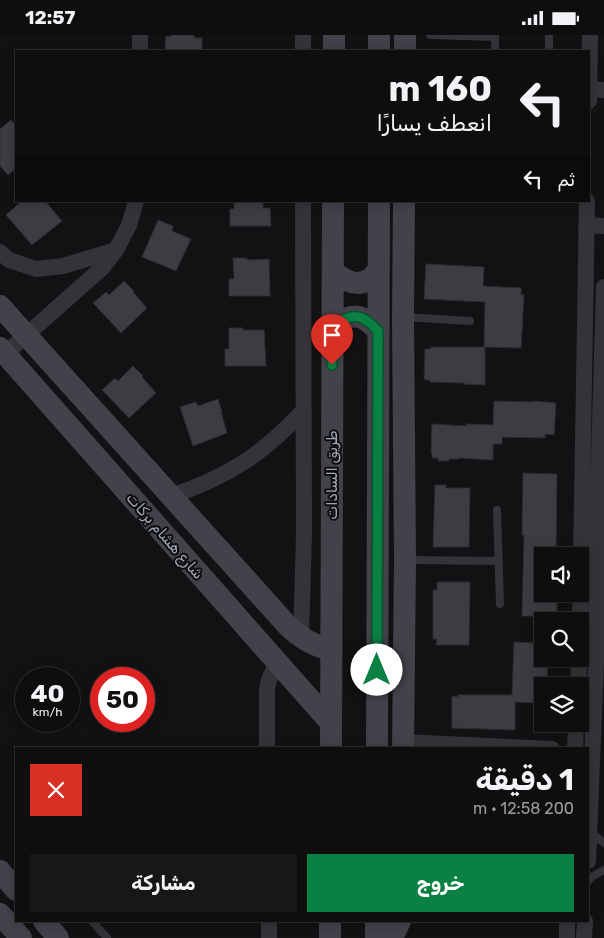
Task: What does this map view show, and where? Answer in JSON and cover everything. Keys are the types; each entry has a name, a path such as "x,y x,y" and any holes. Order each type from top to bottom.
{"street":[{"path":"140,35 140,50"},
{"path":"303,35 303,50"},
{"path":"334,35 334,50"},
{"path":"379,35 379,50"},
{"path":"404,50 405,35"},
{"path":"590,35 590,50"},
{"path":"590,89 604,90"},
{"path":"3,351 26,336 102,268 116,251 129,225 136,202"},
{"path":"268,747 267,689 269,680 277,662 292,653 301,638 304,534 303,202"},
{"name":"طريق السادات","path":"331,747 333,202"},
{"path":"376,747 378,202"},
{"path":"404,202 405,560 403,745 478,747"},
{"path":"587,202 589,527 600,578 589,828"},
{"path":"586,225 604,226"},
{"path":"0,251 9,261 36,269 63,266 116,251"},
{"path":"333,271 343,280 356,283 369,279 378,270"},
{"path":"581,612 589,527 604,287"},
{"name":"شارع هشام بركات","path":"0,306 287,625 301,638 331,650"},
{"path":"333,327 344,319 357,316 369,321 378,331"},
{"name":"شارع هشام بركات","path":"3,351 331,723"},
{"path":"172,496 210,482 236,468 261,451 304,411"},
{"path":"377,634 404,636"},
{"path":"589,662 596,662"},
{"path":"575,747 576,732"},
{"path":"0,871 15,889"},
{"path":"0,914 21,938"},
{"path":"45,922 58,938"},
{"path":"269,922 269,938"},
{"path":"330,922 330,938"},
{"path":"376,922 376,938"},
{"path":"390,938 400,922"},
{"path":"567,938 568,922"},
{"path":"584,938 585,922"}],"lane":[{"path":"430,35 495,36 495,50"},
{"path":"549,35 549,50"},
{"path":"403,317 470,321"},
{"path":"497,510 500,604"},
{"path":"405,560 499,561"},
{"path":"589,828 604,843"},
{"path":"589,880 604,870"},
{"path":"93,922 107,938"}],"building":[{"path":"171,35 194,35 194,38 202,38 202,50 165,50 166,36 171,37"},
{"path":"11,120 15,125 15,169 8,175 0,166 0,129"},
{"path":"21,202 46,202 62,221 32,245 6,215"},
{"path":"234,202 263,202 263,208 270,208 271,226 230,226 230,209 234,209"},
{"path":"158,220 173,226 172,231 191,239 176,271 142,257"},
{"path":"233,258 247,258 247,260 269,259 270,296 229,296 229,279 234,279"},
{"path":"426,264 484,267 483,286 521,288 521,295 524,295 521,348 484,347 485,302 424,299"},
{"path":"124,281 147,308 121,333 93,303 106,292 109,295"},
{"path":"229,328 264,330 266,366 225,366 225,349 229,349"},
{"path":"431,347 485,347 485,385 430,382 430,380 425,380 425,349 431,349"},
{"path":"133,366 156,393 129,418 102,390 115,378 118,381"},
{"path":"218,399 227,433 193,446 180,407 196,402 198,406"},
{"path":"494,401 556,403 554,435 545,434 545,438 502,437 502,444 493,444 493,460 459,458 449,459 449,461 438,461 438,458 432,458 432,424 493,425"},
{"path":"523,473 557,474 556,547 534,547 534,602 557,602 557,612 534,612 534,616 522,616 524,535 522,535"},
{"path":"435,485 446,485 446,488 470,488 469,547 433,547"},
{"path":"437,582 470,582 469,645 436,645 437,639 433,639 433,590 437,590"},
{"path":"514,642 534,643 534,667 548,667 547,677 534,677 534,703 515,702 515,730 452,728 452,696 512,695"}],"route":[{"path":"332,365 333,327 344,319 357,316 369,321 378,331 377,670"}]}
